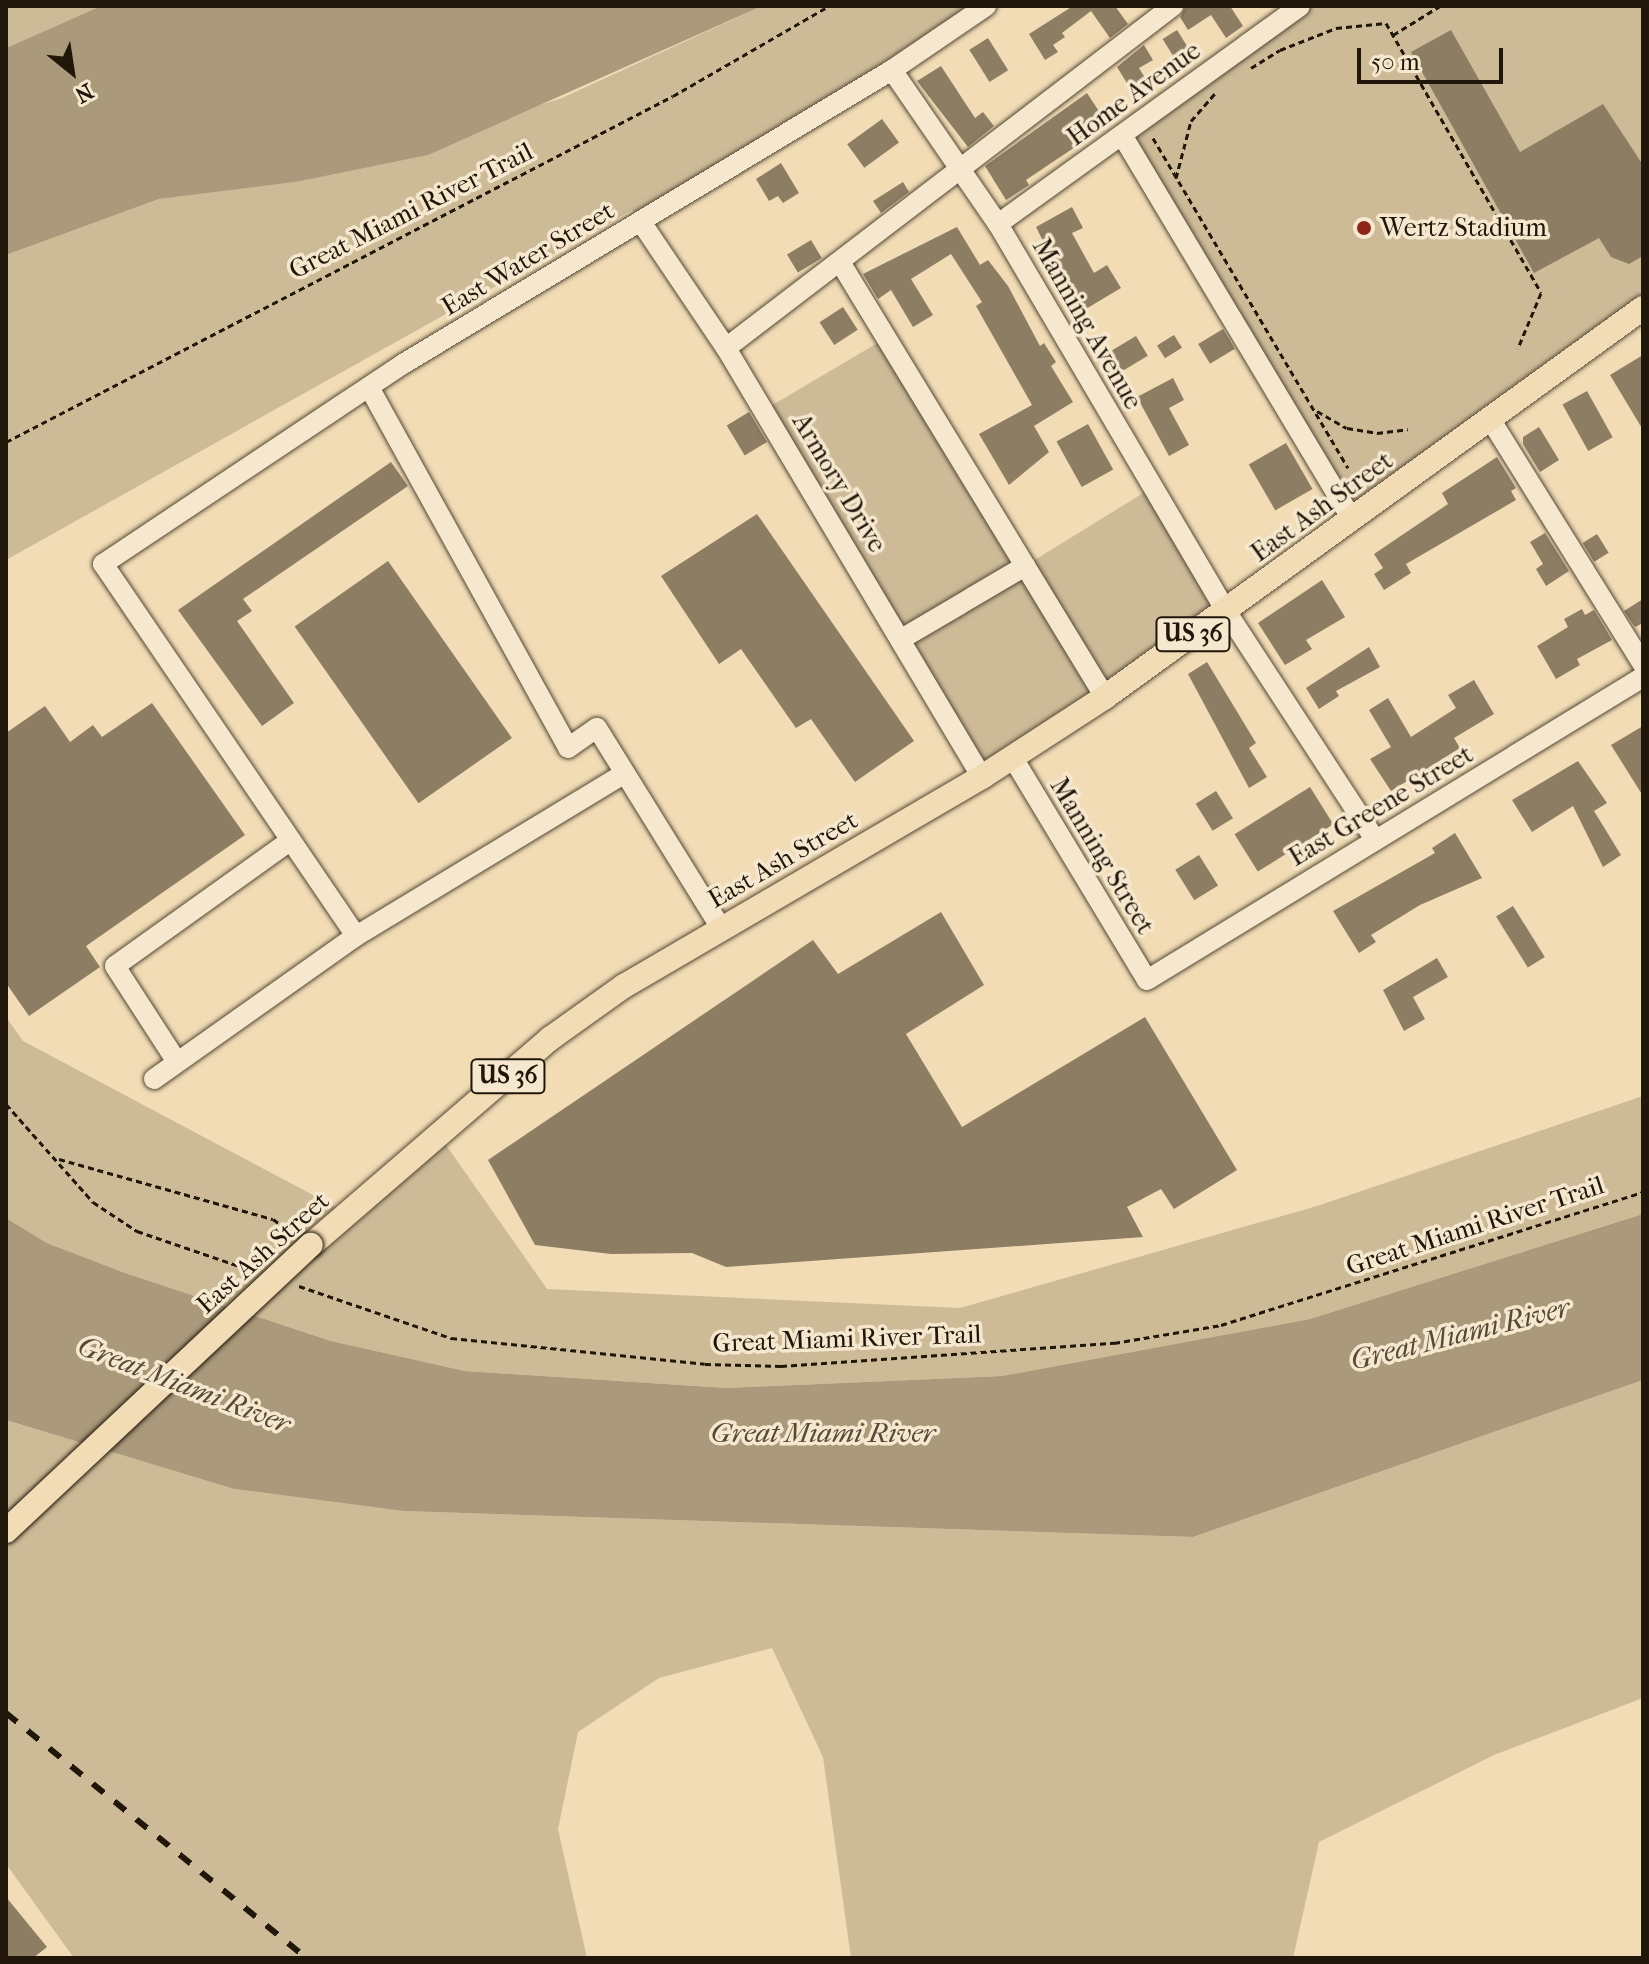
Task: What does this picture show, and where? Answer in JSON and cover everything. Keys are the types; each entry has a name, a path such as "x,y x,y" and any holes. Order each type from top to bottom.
{"main road":[{"name":"East Ash Street","path":"6,1531 311,1245 551,1038 624,986 982,777 1105,697 1492,422 1643,308"}],"street":[{"name":"East Water Street","path":"291,840 103,564 369,387 892,70 986,6"},
{"path":"726,348 1173,6"},
{"name":"Home Avenue","path":"998,224 1300,6"},
{"name":"Manning Avenue","path":"892,70 998,224 1226,611 1375,840"},
{"path":"1122,135 1352,519"},
{"name":"Armory Drive","path":"641,222 726,348 903,638 982,777"},
{"path":"840,262 1105,697"},
{"path":"369,387 568,748 597,728 721,928"},
{"path":"1492,422 1643,665"},
{"path":"903,638 1025,566"},
{"name":"East Greene Street","path":"1147,980 1643,677"},
{"name":"Manning Street","path":"1013,758 1147,980"},
{"path":"154,1079 356,936 623,774"},
{"path":"177,1062 115,966 291,840 356,936"}],"path":[{"name":"Great Miami River Trail","path":"6,442 673,96 829,6"},
{"path":"1393,35 1440,6"},
{"path":"1245,72 1280,50 1336,28 1386,23 1541,293 1518,348"},
{"path":"1176,178 1191,121 1221,86"},
{"path":"1153,138 1348,468"},
{"path":"1313,409 1347,428 1377,433 1408,429"},
{"path":"6,1104 59,1159 93,1202 137,1231 253,1270"},
{"path":"59,1159 273,1219 311,1245"},
{"name":"Great Miami River Trail","path":"297,1285 451,1338 705,1364 781,1366 1098,1344 1221,1325 1643,1192"}],"shaded area":[{"path":"6,6 101,6 6,48"},
{"path":"762,6 986,6 641,222 632,210 6,560 6,255 159,199 295,182 562,98"},
{"path":"1300,6 1643,6 1643,308 1352,519 1122,135"},
{"path":"886,338 1025,566 1153,487 1226,611 982,777 764,410"},
{"path":"6,1017 23,1041 347,1213 439,1135 547,1289 960,1308 1317,1206 1643,1096 1643,1214 1310,1319 1002,1376 726,1388 465,1371 331,1341 125,1273 47,1243 6,1218"},
{"path":"1643,1380 1643,1698 1494,1755 1319,1842 1293,1958 851,1958 823,1757 772,1648 659,1678 578,1732 558,1829 587,1958 74,1958 6,1864 6,1420 234,1489 403,1511 1193,1537"}],"water":[{"path":"101,6 762,6 428,155 295,182 159,199 6,255 6,48"},
{"name":"Great Miami River","path":"1643,1214 1643,1380 1193,1537 403,1511 234,1489 6,1420 6,1218 47,1243 125,1273 331,1341 465,1371 726,1388 1002,1376 1310,1319"}],"building":[{"path":"1073,6 1115,6 1128,24 1110,38 1091,11 1062,33 1065,37 1053,45 1058,52 1045,60 1029,34"},
{"path":"1186,6 1230,6 1243,26 1226,38 1211,15 1188,30 1180,17"},
{"path":"1177,30 1196,61 1182,70 1163,39"},
{"path":"1451,30 1520,152 1603,104 1643,165 1643,256 1629,264 1611,257 1599,238 1534,273 1411,52"},
{"path":"988,38 1008,70 989,82 969,50"},
{"path":"1144,45 1153,60 1139,68 1153,91 1138,101 1117,67"},
{"path":"941,66 975,118 983,112 994,126 968,147 917,81"},
{"path":"1087,93 1108,125 1026,180 1029,185 1006,200 985,166"},
{"path":"882,119 899,142 864,168 847,144"},
{"path":"781,163 799,193 783,203 778,196 769,201 756,179"},
{"path":"903,182 909,192 881,213 873,201"},
{"path":"1072,207 1083,228 1072,233 1094,273 1107,265 1121,288 1079,313 1036,227"},
{"path":"957,227 980,265 988,260 1008,286 1040,346 1044,343 1056,362 1051,366 1073,402 1034,426 1049,452 1009,485 979,434 1032,405 976,306 982,302 951,254 911,279 933,315 913,327 891,290 878,299 863,274"},
{"path":"811,240 822,258 798,272 787,254"},
{"path":"843,307 858,330 834,345 820,322"},
{"path":"1223,329 1235,349 1210,364 1198,344"},
{"path":"1174,335 1182,348 1165,358 1157,346"},
{"path":"1136,336 1148,356 1116,375 1104,355"},
{"path":"1643,355 1643,430 1610,375"},
{"path":"1173,378 1184,400 1169,408 1189,445 1169,456 1137,397"},
{"path":"1587,391 1613,437 1588,451 1563,405"},
{"path":"749,412 767,442 745,455 727,425"},
{"path":"1088,424 1113,469 1082,487 1057,441"},
{"path":"1539,427 1559,460 1540,472 1523,444 1523,437"},
{"path":"1286,443 1312,489 1275,510 1249,464"},
{"path":"1497,457 1516,488 1511,491 1516,500 1406,564 1411,573 1384,590 1374,574 1383,568 1374,554 1448,504 1442,493"},
{"path":"391,462 408,486 243,599 252,611 237,621 294,703 262,726 178,610"},
{"path":"757,514 914,741 855,782 811,719 796,728 741,649 719,664 661,576"},
{"path":"1545,533 1569,571 1546,586 1536,569 1543,564 1530,542"},
{"path":"1597,534 1609,553 1594,562 1583,543"},
{"path":"388,561 512,738 419,803 295,626"},
{"path":"1322,580 1345,617 1306,640 1312,649 1285,665 1258,623"},
{"path":"1643,599 1643,623 1635,627 1624,611"},
{"path":"1582,609 1585,615 1594,610 1612,640 1577,659 1580,665 1556,679 1537,646 1568,627 1564,619"},
{"path":"1369,647 1380,667 1336,691 1339,696 1319,709 1306,688"},
{"path":"1207,662 1256,743 1249,748 1267,777 1249,788 1188,674"},
{"path":"1474,680 1494,714 1454,738 1460,748 1391,791 1370,759 1391,747 1369,710 1388,698 1411,737 1456,708 1448,695"},
{"path":"152,703 245,835 86,946 100,967 29,1016 6,983 6,733 45,706 70,742 93,725 102,737"},
{"path":"1643,726 1643,796 1611,745"},
{"path":"1578,761 1607,803 1594,811 1621,855 1603,867 1573,806 1532,832 1512,800"},
{"path":"1310,787 1333,824 1258,871 1235,834"},
{"path":"1216,791 1233,818 1213,831 1196,804"},
{"path":"1455,833 1482,878 1420,905 1371,935 1376,942 1359,953 1333,911 1435,853 1432,848"},
{"path":"1199,855 1218,886 1194,900 1175,870"},
{"path":"1513,906 1545,957 1528,967 1496,917"},
{"path":"941,912 984,985 906,1034 962,1127 1145,1017 1237,1170 1174,1209 1161,1189 1127,1207 1143,1237 726,1267 692,1253 611,1254 535,1245 488,1160 813,940 838,974"},
{"path":"1437,958 1448,977 1413,997 1425,1019 1404,1031 1383,990"},
{"path":"6,1897 47,1947 33,1958 6,1958"}],"railway":[{"path":"6,1713 306,1958"}],"place":[{"name":"Wertz Stadium","path":"1364,228"}]}
